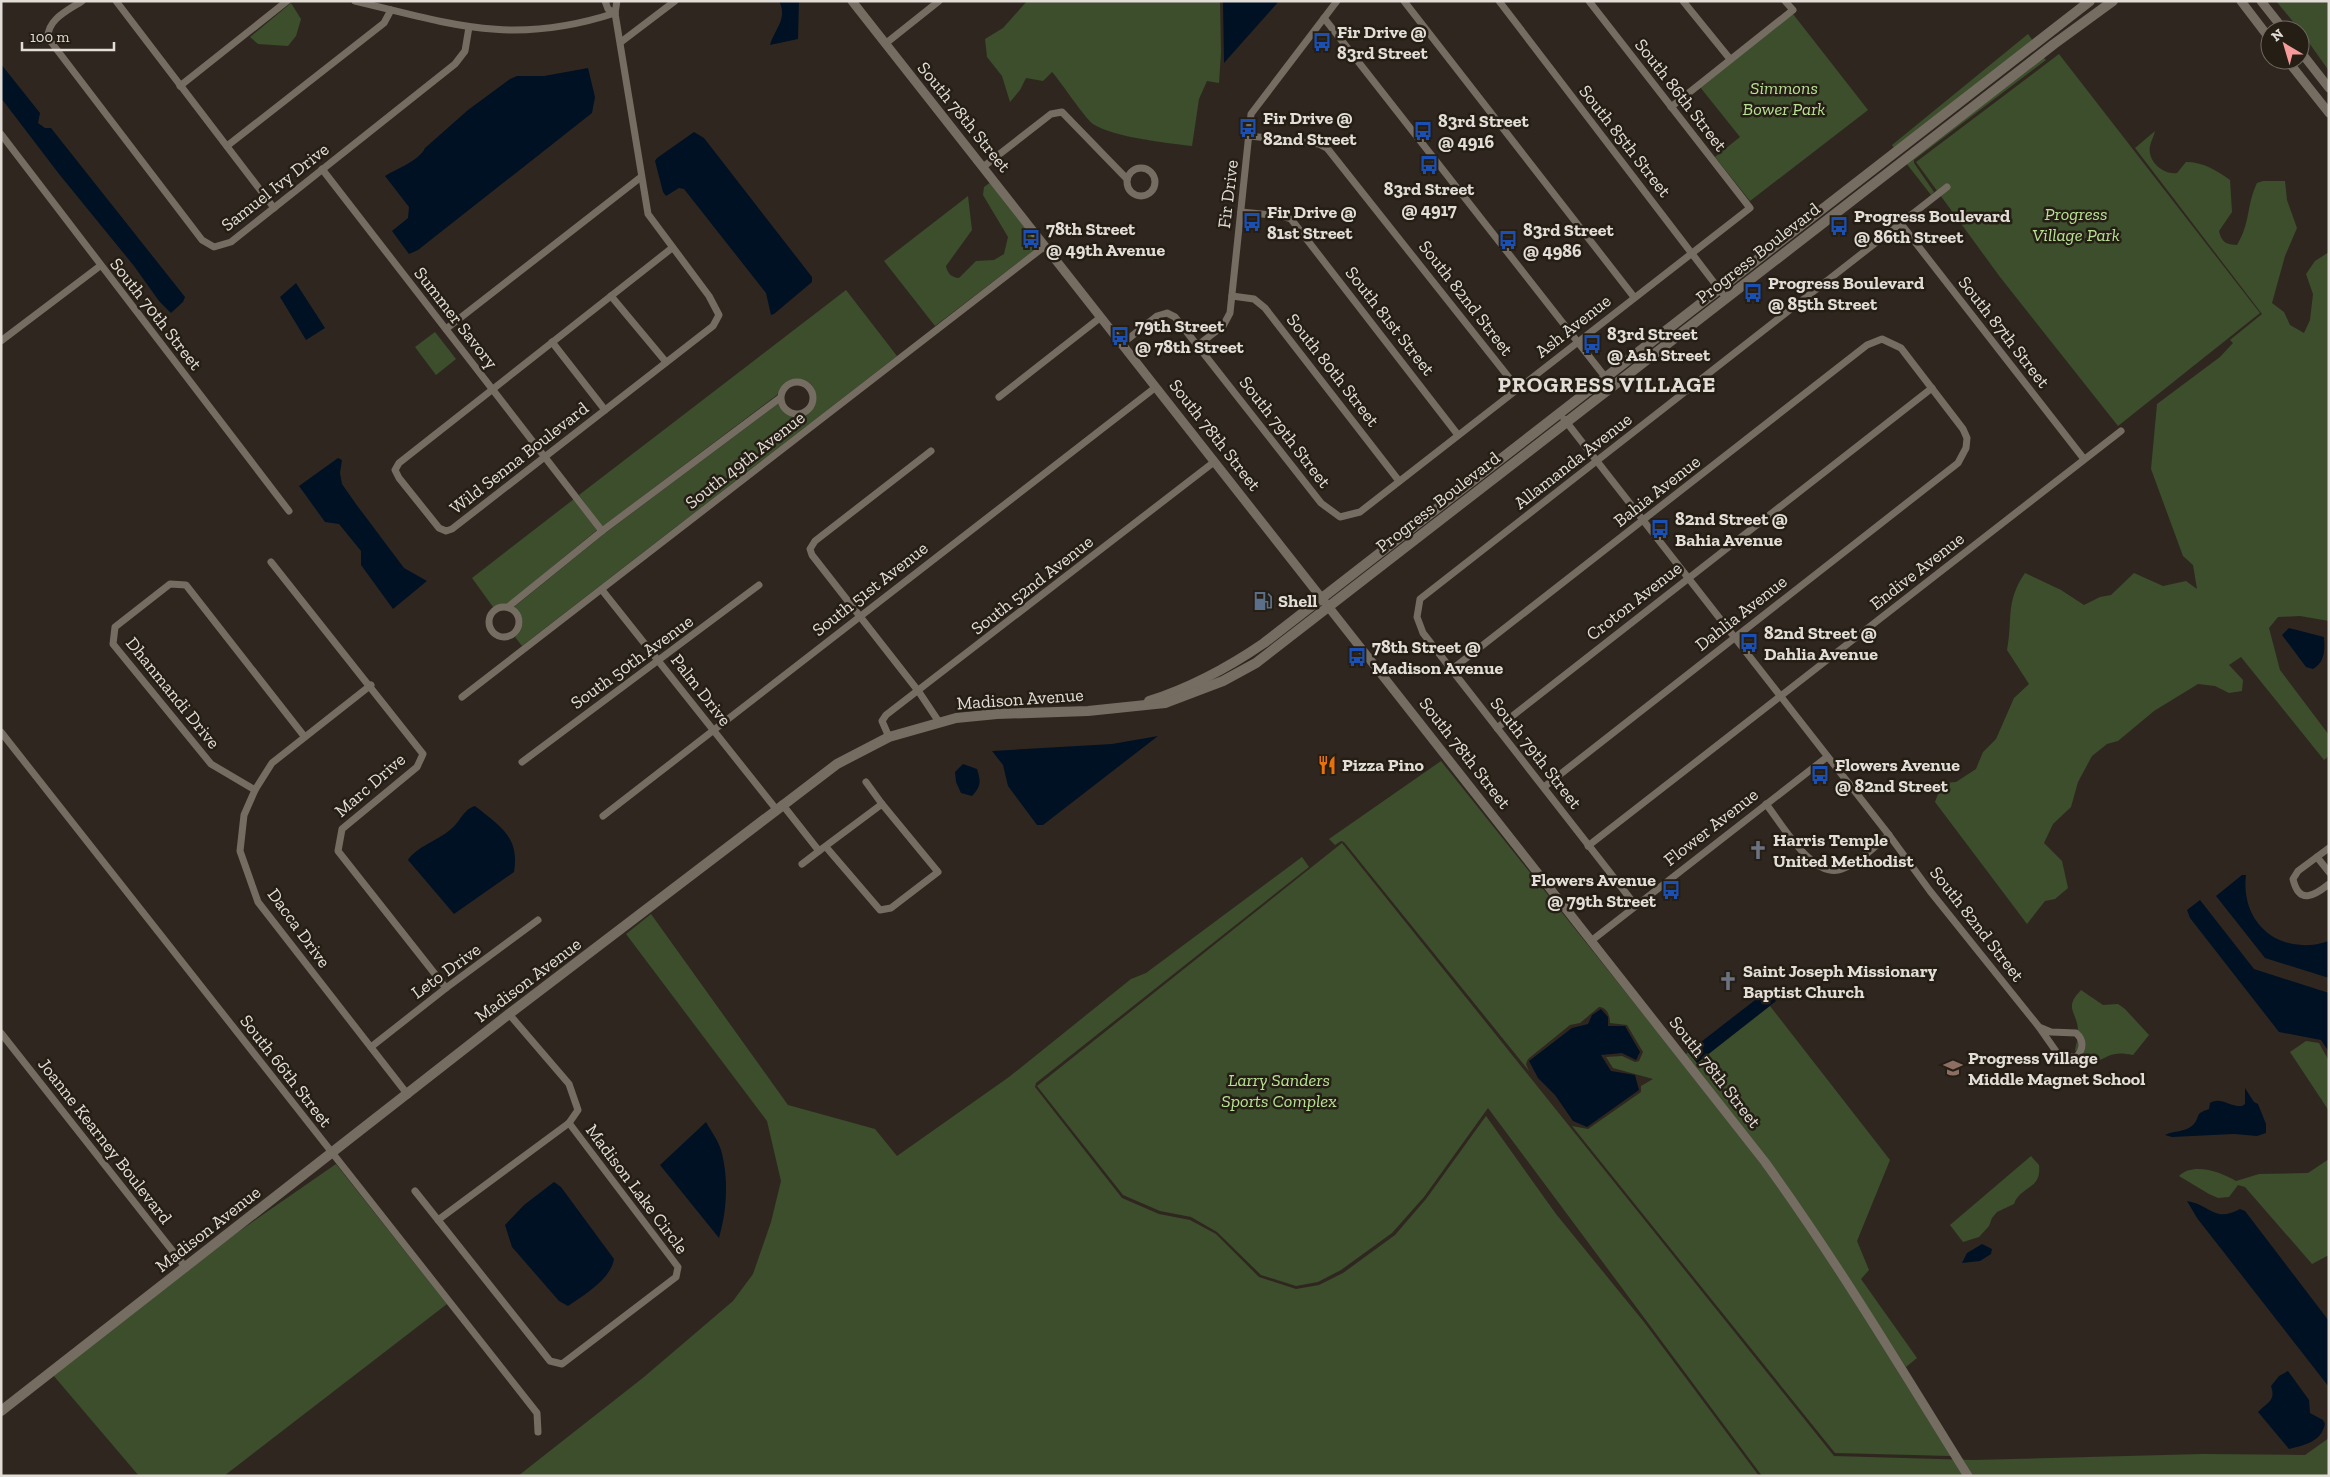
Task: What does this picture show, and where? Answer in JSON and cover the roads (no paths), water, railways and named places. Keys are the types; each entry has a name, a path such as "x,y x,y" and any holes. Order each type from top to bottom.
{"main road":[{"name":"Progress Boulevard","path":"1322,598 2090,1"},
{"name":"Progress Boulevard","path":"1329,607 2054,44 2113,1"},
{"path":"1893,154 1912,147 1917,150 1920,139 1976,95 1986,81"},
{"path":"1842,192 1850,202"},
{"path":"1440,506 1447,516"},
{"name":"Madison Avenue","path":"1131,706 1174,692 1235,662 1322,598"},
{"name":"Madison Avenue","path":"1,1411 509,1014 837,764 889,737 939,722 974,716 1088,711 1155,705 1175,700 1238,674 1256,663 1329,607"}],"street":[{"name":"Samuel Ivy Drive","path":"82,1 52,24 47,30 48,38 202,240 214,247 230,242 455,64 465,51 469,27"},
{"path":"116,1 274,208"},
{"path":"180,86 287,1"},
{"path":"355,1 469,27 503,31 540,30 585,22 615,12"},
{"path":"605,1 608,9 615,12"},
{"name":"Wild Senna Boulevard","path":"617,1 615,12 648,214 709,296 719,315 712,326 452,529 446,531 439,528 399,478 396,470 399,463 672,248"},
{"path":"621,42 675,1"},
{"name":"South 78th Street","path":"852,1 1765,1162 1803,1214 1891,1349 1968,1476"},
{"path":"885,44 939,1"},
{"name":"Fir Drive","path":"1198,345 1222,326 1230,314 1251,114 1337,1"},
{"path":"1404,1 1634,297"},
{"name":"South 85th Street","path":"1499,1 1726,298"},
{"name":"South 86th Street","path":"1589,1 1750,208"},
{"path":"1683,1 1730,59"},
{"path":"1671,107 1792,10 1785,1"},
{"path":"2241,1 2260,26"},
{"path":"2261,1 2276,20"},
{"path":"227,146 384,23 391,10"},
{"path":"1324,18 1613,387"},
{"path":"2310,64 2329,88"},
{"path":"2295,70 2329,113"},
{"path":"983,167 1051,114 1062,112 1127,179 1128,188 1139,196 1148,194 1154,187 1153,174 1145,168 1132,171 1127,179"},
{"name":"South 70th Street","path":"1,134 289,511"},
{"name":"South 82nd Street","path":"1250,136 1319,144 1328,148 1518,389"},
{"name":"Summer Savory","path":"322,169 546,456 602,531"},
{"path":"446,329 641,177"},
{"name":"Allamanda Avenue","path":"1416,617 1420,599 1947,187"},
{"name":"Ash Avenue","path":"1340,517 1360,512 1750,208"},
{"name":"South 81st Street","path":"1240,212 1281,216 1291,219 1458,435"},
{"name":"South 87th Street","path":"1901,224 2084,459"},
{"name":"South 49th Avenue","path":"462,697 1045,246"},
{"path":"1,341 100,266"},
{"path":"611,296 666,362"},
{"name":"South 80th Street","path":"1232,296 1254,299 1265,308 1399,481"},
{"name":"South 79th Street","path":"1123,344 1158,316 1167,313 1175,317 1321,504 1340,517"},
{"path":"999,397 1101,316"},
{"name":"Bahia Avenue","path":"1451,670 1867,345 1882,339 1901,348 1932,388"},
{"path":"552,342 605,410"},
{"path":"508,607 513,609 519,618 518,628 512,636 497,636 490,629 489,619 494,610 508,607 602,531 780,398 788,385 799,382 808,387 812,396 807,410 798,414 788,411 780,398"},
{"name":"South 51st Avenue","path":"603,816 1156,387"},
{"name":"Dahlia Avenue","path":"1544,787 1958,463 1966,448 1967,438 1957,420 1932,388"},
{"name":"Croton Avenue","path":"1497,728 1932,388"},
{"name":"South 82nd Street","path":"1560,413 2060,1057 2071,1058 2079,1054 2083,1044 2081,1037 2076,1033 2051,1032 2038,1027"},
{"name":"Endive Avenue","path":"1588,846 2122,431"},
{"path":"931,451 815,541 810,549 812,555 919,692 939,722"},
{"name":"South 52nd Avenue","path":"889,737 882,721 884,718 1214,462"},
{"name":"Marc Drive","path":"271,562 423,754 417,767 342,829 338,851 446,988"},
{"name":"Dhanmandi Drive","path":"255,790 211,764 112,644 115,627 170,584 186,585 304,736"},
{"name":"South 50th Avenue","path":"522,762 625,684 659,662 759,585"},
{"name":"Palm Drive","path":"602,590 713,730 779,807 823,849 877,908 886,910 895,906 938,872 882,804"},
{"name":"South 79th Street","path":"1416,617 1422,633 1636,906"},
{"name":"Dacca Drive","path":"370,686 272,763 255,790 244,815 240,851 258,902 408,1094"},
{"name":"South 66th Street","path":"1,732 536,1411 538,1432"},
{"name":"Flower Avenue","path":"1591,941 1828,757"},
{"path":"802,864 882,804 866,782"},
{"path":"1766,804 1812,863 1825,870 1833,871 1848,866 1889,835"},
{"path":"2329,848 2298,871 2293,879 2295,887 2301,894 2309,897 2329,884"},
{"path":"2317,856 2329,872"},
{"name":"Leto Drive","path":"372,1047 446,988 538,920"},
{"name":"Madison Lake Circle","path":"415,1191 550,1361 562,1364 676,1277 678,1267 569,1123 578,1110 570,1084 509,1014"},
{"name":"Joanne Kearney Boulevard","path":"1,1032 186,1268"},
{"path":"438,1220 569,1123"}],"water":[{"path":"779,1 799,1 798,39 770,45 780,23 782,13"},
{"path":"1223,1 1279,1 1224,63"},
{"path":"1,64 40,113 38,123 45,128 51,128 185,297 183,302 171,313 159,301 134,266 59,174 1,98"},
{"path":"588,68 595,97 592,113 418,250 409,254 392,231 408,218 409,207 385,176 418,157 425,148 468,110 510,79 517,76 544,76"},
{"path":"694,132 704,138 812,277 812,282 774,314 771,315 766,293 684,189 679,188 666,196 663,192 655,161"},
{"path":"296,283 325,328 306,340 280,297"},
{"path":"338,458 342,460 340,473 342,484 356,504 404,568 427,581 393,609 361,565 361,551 339,524 325,522 299,486"},
{"path":"2289,628 2324,637 2322,659 2313,669 2306,667 2282,635"},
{"path":"1158,736 1043,825 1037,825 1008,786 1003,765 992,751 1112,744"},
{"path":"963,764 977,769 980,781 972,796 961,793 956,782 955,772"},
{"path":"475,806 500,826 511,841 515,860 514,872 454,914 408,860 421,848 450,830 467,810"},
{"path":"2242,875 2246,875 2246,893 2250,909 2257,922 2268,933 2281,940 2295,944 2312,945 2329,941 2329,978 2265,958 2216,896"},
{"path":"2200,900 2254,969 2329,993 2329,1052 2321,1040 2279,1032 2190,918 2187,910"},
{"path":"1768,990 1776,1001 1697,1063 1688,1052"},
{"path":"1601,1009 1608,1017 1608,1026 1625,1026 1640,1052 1636,1060 1622,1053 1601,1055 1611,1071 1635,1075 1639,1090 1587,1127 1573,1121 1555,1095 1538,1078 1529,1061 1572,1028 1588,1024 1592,1015"},
{"path":"2245,1088 2254,1102 2258,1104 2266,1124 2266,1133 2257,1136 2234,1134 2172,1137 2165,1135 2190,1128 2199,1114 2209,1109 2210,1103 2214,1101 2242,1106 2245,1104"},
{"path":"706,1122 720,1146 724,1161 726,1194 724,1217 719,1238 660,1165"},
{"path":"554,1182 561,1187 614,1259 608,1273 602,1280 589,1292 568,1306 559,1301 512,1247 505,1225 524,1205"},
{"path":"2187,1201 2218,1214 2231,1213 2240,1209 2245,1211 2329,1321 2329,1387 2197,1218"},
{"path":"1982,1244 1992,1249 1991,1254 1980,1261 1962,1263 1967,1253"},
{"path":"2288,1371 2309,1400 2310,1413 2323,1420 2325,1424 2320,1435 2312,1442 2289,1449 2258,1412 2272,1398 2271,1386 2279,1376"}],"place":[{"name":"Fir Drive @ 83rd Street","path":"1322,42"},
{"name":"Fir Drive @ 82nd Street","path":"1248,128"},
{"name":"83rd Street @ 4916","path":"1423,131"},
{"name":"83rd Street @ 4917","path":"1429,165"},
{"name":"Fir Drive @ 81st Street","path":"1252,222"},
{"name":"Progress Boulevard @ 86th Street","path":"1839,226"},
{"name":"78th Street @ 49th Avenue","path":"1031,239"},
{"name":"83rd Street @ 4986","path":"1508,240"},
{"name":"Progress Boulevard @ 85th Street","path":"1753,293"},
{"name":"79th Street @ 78th Street","path":"1120,336"},
{"name":"83rd Street @ Ash Street","path":"1592,344"},
{"name":"82nd Street @ Bahia Avenue","path":"1660,529"},
{"name":"Shell","path":"1263,601"},
{"name":"82nd Street @ Dahlia Avenue","path":"1749,643"},
{"name":"78th Street @ Madison Avenue","path":"1357,657"},
{"name":"Pizza Pino","path":"1327,765"},
{"name":"Flowers Avenue @ 82nd Street","path":"1820,775"},
{"name":"Harris Temple United Methodist","path":"1758,850"},
{"name":"Flowers Avenue @ 79th Street","path":"1671,890"},
{"name":"Saint Joseph Missionary Baptist Church","path":"1728,981"},
{"name":"Progress Village Middle Magnet School","path":"1953,1068"}],"district":[{"name":"PROGRESS VILLAGE","path":"1607,384"}],"park label":[{"name":"Simmons Bower Park","path":"1784,98"},
{"name":"Progress Village Park","path":"2076,224"},
{"name":"Larry Sanders Sports Complex","path":"1279,1090"}]}
